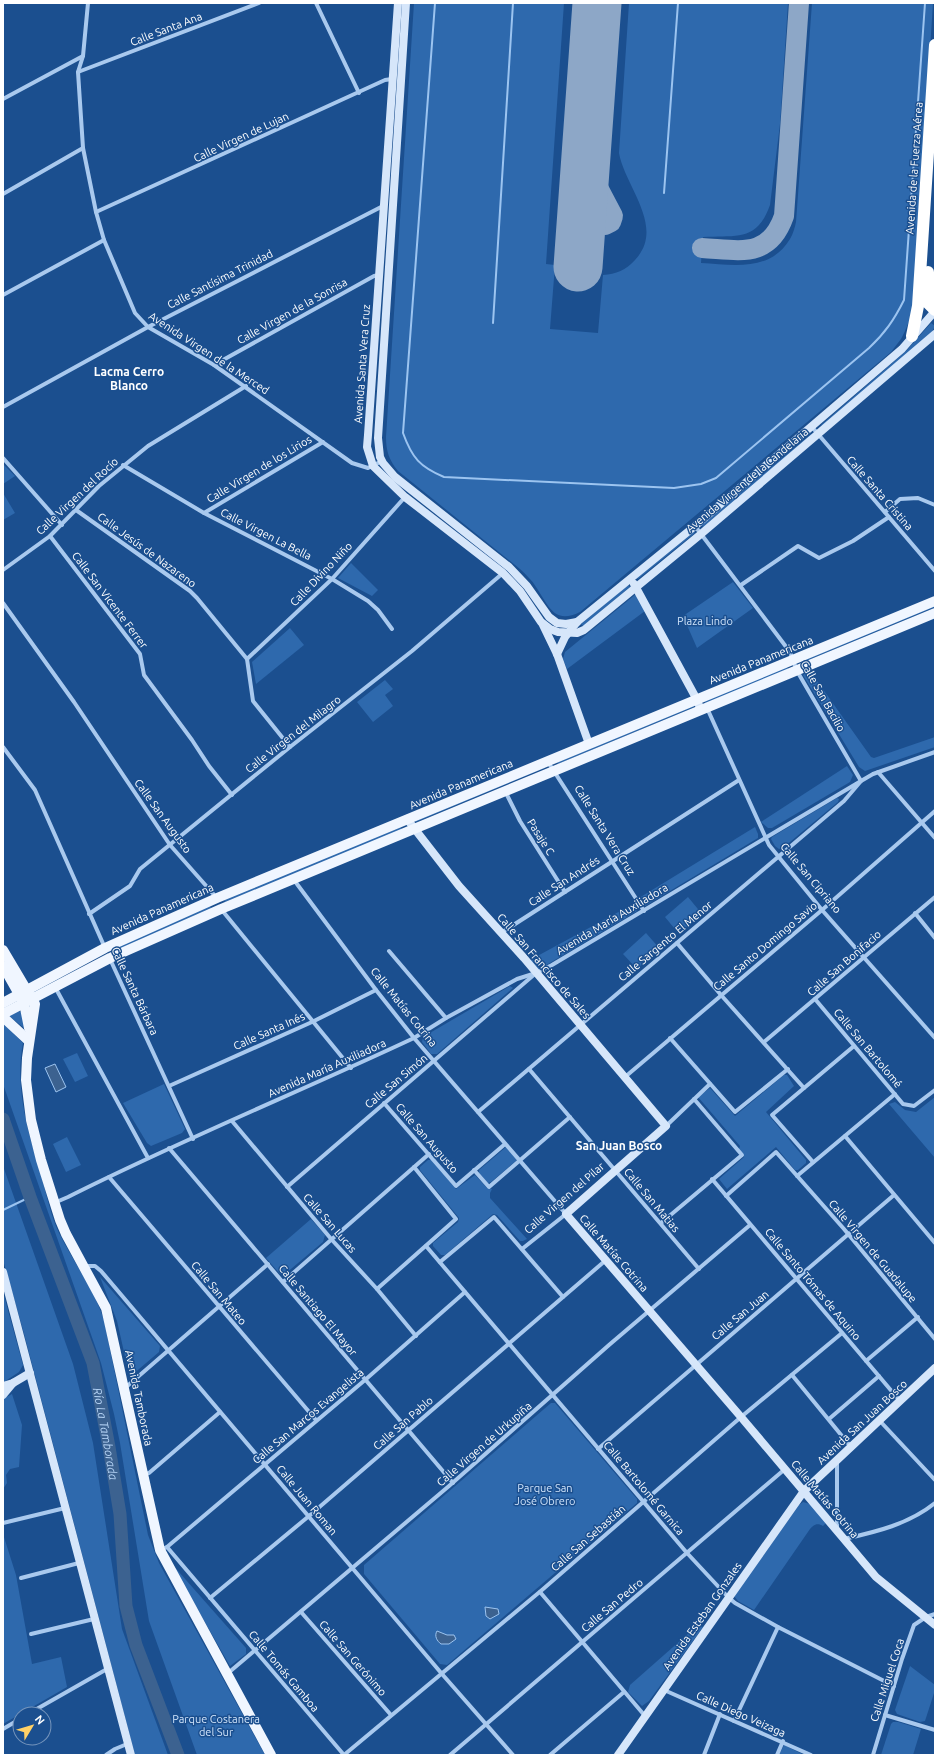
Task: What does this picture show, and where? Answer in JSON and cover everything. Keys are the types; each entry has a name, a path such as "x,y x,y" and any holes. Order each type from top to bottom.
{"highway":[{"name":"Avenida de la Fuerza Aérea","path":"923,289 935,45"},
{"name":"Avenida de la Fuerza Aérea","path":"923,289 935,167"},
{"path":"923,289 928,291 935,299"},
{"path":"923,289 935,310"},
{"path":"912,336 923,289"}],"main road":[{"name":"Avenida Santa Vera Cruz","path":"398,3 367,447 373,466 405,497 503,573 520,591 541,622 550,629 568,633"},
{"name":"Avenida Santa Vera Cruz","path":"406,3 378,438 380,457 395,477 509,567 527,586 549,617 557,623 566,624 577,622"},
{"name":"Avenida Virgen de la Candelaria","path":"556,654 568,633 577,622 695,526 902,349 935,310"},
{"name":"Avenida Virgen de la Candelaria","path":"568,633 577,633 584,630 701,534 935,334"},
{"name":"Calle San Cipriano","path":"629,579 636,587 696,698 704,709"},
{"name":"Avenida Panamericana","path":"3,1002 105,948 217,898 407,820 696,698 793,660 935,601"},
{"name":"Avenida Panamericana","path":"3,1014 110,958 221,909 935,613"},
{"path":"541,622 556,654 589,744"},
{"name":"Calle San Francisco de Sales","path":"407,820 460,886 666,1126"},
{"name":"Avenida Tamborada","path":"3,950 28,1001 29,1036 26,1080 29,1106 41,1160 54,1203 66,1234 106,1308 142,1475 163,1549 227,1674 271,1755"},
{"name":"Avenida Tamborada","path":"3,966 23,991"},
{"path":"3,1017 29,1036"},
{"name":"Calle Virgen del Pilar","path":"566,1214 614,1169 666,1126"},
{"name":"Calle Matías Cotrina","path":"566,1214 742,1417 876,1577 935,1625"},
{"path":"3,1272 131,1755"},
{"name":"Avenida San Juan Bosco","path":"804,1491 935,1368"},
{"path":"3,1386 13,1383 30,1373"},
{"path":"3,1394 13,1383"},
{"name":"Avenida Esteban Gonzales","path":"618,1755 804,1491"}],"street":[{"name":"Avenida Virgen de la Merced","path":"88,3 83,56 78,72 83,148 96,212 104,240 135,313 148,327 214,364 352,462 368,468 373,466"},
{"name":"Calle Santa Ana","path":"78,72 259,3"},
{"path":"316,3 359,93"},
{"path":"3,99 83,56"},
{"name":"Calle Virgen de Lujan","path":"96,212 385,80 392,80"},
{"path":"3,194 83,148"},
{"name":"Calle Santísima Trinidad","path":"3,407 148,327 384,206"},
{"path":"3,295 104,240"},
{"name":"Calle Virgen de la Sonrisa","path":"214,364 367,280 379,275"},
{"name":"Calle Virgen del Rocío","path":"3,570 50,536 99,486 148,446 246,386"},
{"name":"Calle Santa Cristina","path":"812,427 935,571"},
{"name":"Calle Virgen de los Lirios","path":"204,513 323,442"},
{"path":"3,458 62,524"},
{"path":"373,466 382,461"},
{"name":"Calle Virgen La Bella","path":"123,465 204,513 332,579 368,601 378,610 392,629"},
{"name":"Calle Divino Niño","path":"247,659 332,579 405,497"},
{"path":"885,512 900,499 918,498 935,505"},
{"name":"Calle Jesús de Nazareno","path":"76,510 190,591 247,659"},
{"path":"741,585 798,546 819,558 854,541 889,517"},
{"name":"Calle San Bacilio","path":"695,526 741,585 790,652 797,671 861,780"},
{"name":"Calle San Vicente Ferrer","path":"50,536 140,654 144,675 192,740 209,766 232,795"},
{"name":"Calle Virgen del Milagro","path":"89,914 130,886 140,869 290,746 412,652 509,567"},
{"name":"Calle San Augusto","path":"3,603 74,702 170,845 217,898 221,909 351,1068"},
{"path":"247,659 253,701 290,746"},
{"name":"Calle San Cipriano","path":"704,709 739,780 765,838 777,857 935,1038"},
{"name":"Calle Santa Bárbara","path":"3,747 35,790 89,914 192,1139"},
{"name":"Avenida María Auxiliadora","path":"54,1203 169,1148 351,1068 414,1038 517,978 536,973 644,911 861,780 878,772 935,752"},
{"name":"Calle Santa Vera Cruz","path":"548,760 644,911"},
{"path":"878,772 935,838"},
{"name":"Calle San Andrés","path":"500,932 739,780"},
{"name":"Calle Sargento El Menor","path":"478,1112 844,801 861,780"},
{"name":"Pasaje C","path":"504,791 520,821 565,892"},
{"name":"Calle Santo Domingo Savio","path":"625,1077 822,910 935,811"},
{"name":"Calle Matías Cotrina","path":"294,879 376,990 414,1038 566,1214"},
{"name":"Calle San Bonifacio","path":"764,1042 935,897"},
{"path":"915,914 935,938"},
{"path":"677,943 804,1088"},
{"path":"389,951 446,1018"},
{"name":"Calle San Simón","path":"287,1187 536,973"},
{"path":"55,987 148,1158"},
{"name":"Calle Santa Inés","path":"169,1086 312,1022 376,990"},
{"name":"Calle San Bartolomé","path":"815,1000 903,1104 914,1106 920,1103 935,1090"},
{"path":"670,1038 735,1112 788,1069"},
{"path":"813,1162 772,1115 854,1046"},
{"name":"Calle San Matias","path":"529,1069 699,1269"},
{"name":"Calle Virgen del Pilar","path":"666,1126 710,1084"},
{"path":"797,1176 895,1094"},
{"path":"661,1224 742,1155 694,1099"},
{"name":"Calle San Augusto","path":"384,1103 456,1186 474,1170"},
{"path":"505,1144 474,1170 489,1187 570,1117"},
{"name":"Calle San Lucas","path":"232,1121 332,1240 377,1289 416,1336"},
{"path":"845,1136 935,1243"},
{"name":"Calle Santiago El Mayor","path":"169,1148 453,1483"},
{"name":"Calle Virgen de Guadalupe","path":"726,1196 776,1152 849,1235 935,1339"},
{"path":"283,1282 429,1154"},
{"path":"377,1289 456,1220 414,1167"},
{"name":"Calle San Mateo","path":"109,1177 316,1420"},
{"name":"Calle Santo Tómas de Aquino","path":"712,1179 900,1401"},
{"name":"Calle San Juan","path":"598,1449 894,1195"},
{"name":"Calle Virgen del Pilar","path":"522,1249 566,1214"},
{"path":"440,1262 494,1217 563,1297"},
{"name":"Calle Virgen de Urkupiña","path":"227,1674 353,1569 650,1310 750,1225"},
{"name":"Calle Bartolomé Garnica","path":"426,1246 643,1502 687,1553 728,1597 735,1603 778,1627 894,1686"},
{"name":"Calle San Pablo","path":"210,1598 309,1516 606,1260"},
{"path":"124,1388 268,1264"},
{"name":"Calle Juan Roman","path":"84,1266 95,1266 101,1271 442,1674 513,1755"},
{"name":"Calle San Marcos Evangelista","path":"163,1549 365,1380 465,1292"},
{"path":"866,1361 918,1318"},
{"name":"Calle San Sebastián","path":"344,1755 540,1592 742,1417 842,1333"},
{"path":"792,1375 852,1447"},
{"path":"828,1419 879,1376"},
{"path":"142,1475 149,1473 220,1412"},
{"path":"880,1420 935,1480"},
{"path":"837,1460 837,1531"},
{"name":"Calle San Pedro","path":"450,1755 785,1469"},
{"path":"844,1539 907,1521 921,1514 935,1503"},
{"path":"3,1523 65,1508"},
{"name":"Calle Tomás Gamboa","path":"163,1549 210,1598 344,1755"},
{"path":"21,1578 79,1563"},
{"path":"540,1592 645,1716"},
{"name":"Calle San Gerónimo","path":"301,1612 391,1715"},
{"path":"926,1617 935,1614"},
{"name":"Calle Miguel Coca","path":"873,1755 914,1625 926,1617"},
{"path":"31,1634 94,1619"},
{"path":"734,1720 778,1627"},
{"path":"42,1706 107,1669"},
{"name":"Calle Diego Veizaga","path":"664,1690 810,1755"},
{"path":"550,1755 624,1692"},
{"path":"704,1755 720,1714"},
{"path":"885,1715 935,1730"},
{"path":"3,1729 12,1724"},
{"path":"777,1755 783,1742"},
{"path":"106,1755 127,1744"}],"green space":[{"path":"414,3 564,3 546,264 555,265 550,329 598,333 603,275 620,271 632,263 643,247 646,234 645,221 641,207 623,166 619,153 629,3 788,3 780,124 770,205 765,217 752,231 735,236 703,237 701,263 738,265 762,262 782,250 792,235 796,222 812,3 933,3 914,299 910,319 901,339 891,352 580,612 571,615 558,615 553,612 533,582 520,569 398,471 392,463 387,451 386,437"},
{"path":"931,323 935,326 932,332 822,426 821,425 906,351"},
{"path":"811,434 812,435 703,527 702,525"},
{"path":"3,464 15,476 3,484"},
{"path":"3,493 15,513 3,520"},
{"path":"694,532 695,533 638,579 637,578"},
{"path":"351,563 378,590 372,596 338,578"},
{"name":"Plaza Lindo","path":"733,582 753,608 697,648 683,616"},
{"path":"628,585 630,587 583,626 581,624"},
{"path":"636,594 645,611 567,669 563,659 565,652"},
{"path":"935,604 935,607 803,662 802,660"},
{"path":"290,628 304,645 256,684 252,662"},
{"path":"787,667 788,669 706,704 704,701"},
{"path":"810,671 871,757 874,758 935,737 935,747 865,771 859,767 803,675"},
{"path":"385,680 393,689 385,695 393,706 373,722 357,702"},
{"path":"693,705 694,707 558,764 557,762"},
{"path":"544,766 545,768 416,822 415,820"},
{"path":"847,766 853,775 850,782 772,828 768,828 761,822"},
{"path":"837,798 839,799 838,802 784,847 779,849 775,846 771,839 772,837"},
{"path":"401,827 402,830 225,902 224,899"},
{"path":"755,827 758,838 645,906 639,898"},
{"path":"688,897 702,914 679,934 665,917"},
{"path":"635,903 638,908 637,911 538,970 530,960"},
{"path":"210,906 211,908 114,952 113,949"},
{"path":"646,933 660,949 637,969 623,954"},
{"path":"510,986 513,988 437,1054 431,1054 422,1042 423,1037"},
{"path":"19,1011 22,1013 24,1028 9,1016"},
{"name":"Parque Costanera del Sur","path":"3,1023 23,1043 20,1077 24,1112 49,1206 59,1233 95,1298 104,1320 148,1535 159,1563 265,1755 197,1755 149,1621 114,1414 101,1363 3,1084"},
{"path":"77,1053 88,1076 75,1082 63,1059"},
{"path":"784,1075 787,1075 794,1086 766,1112 806,1160 806,1163 798,1170 795,1170 776,1147 727,1189 719,1179 744,1157 739,1149 740,1146 698,1097 710,1088 735,1116"},
{"path":"164,1084 185,1129 182,1133 151,1146 147,1143 123,1103"},
{"path":"935,1097 935,1158 889,1104 895,1102 905,1110 916,1112"},
{"path":"67,1137 81,1165 66,1172 53,1144"},
{"path":"506,1147 517,1160 488,1183 479,1173 479,1170"},
{"path":"428,1160 432,1160 456,1189 475,1175 487,1188 492,1189 490,1198 527,1239 520,1241 497,1215 493,1214 445,1255 441,1255 433,1246 433,1243 458,1222 459,1218 420,1170 420,1167"},
{"name":"Parque Costanera del Sur","path":"3,1166 73,1364 93,1443 122,1629 168,1755 135,1755 23,1330 3,1260"},
{"path":"311,1219 325,1235 323,1242 285,1274 280,1274 266,1258"},
{"path":"100,1277 160,1346 159,1352 132,1375 129,1374 117,1321"},
{"path":"3,1292 23,1365 19,1372 4,1382 3,1381"},
{"path":"12,1394 22,1425 19,1467 10,1469 6,1475 7,1483 3,1489 3,1399"},
{"name":"Parque San José Obrero","path":"551,1403 555,1403 637,1499 637,1503 447,1665 440,1664 364,1574 364,1565"},
{"path":"803,1502 810,1504 826,1523 823,1526 819,1524 815,1525 810,1529 754,1610 738,1601 734,1596 799,1505"},
{"path":"3,1534 16,1575 32,1664 61,1657 67,1687 34,1706 12,1706 12,1719 3,1724"},
{"path":"171,1563 246,1648 246,1654 230,1666"},
{"path":"698,1625 703,1627 649,1701 642,1706 628,1692 630,1685"},
{"path":"910,1666 935,1685 935,1690 925,1721 920,1722 897,1714 895,1710"},
{"path":"893,1722 898,1722 921,1729 913,1755 881,1755"},
{"path":"784,1745 804,1755 779,1755"}],"shaded area":[{"path":"55,1064 66,1087 56,1092 45,1068"},
{"path":"485,1607 498,1609 499,1614 490,1619 486,1616"},
{"path":"437,1631 447,1635 454,1635 456,1639 449,1644 441,1644 436,1638"}],"waterway":[{"path":"435,3 403,433 406,442 418,461 444,477 674,488 701,484 716,478 869,348 893,320 904,300 925,3"},
{"path":"493,323 513,3"},
{"path":"664,193 678,3"},
{"name":"Río La Tamborada","path":"3,1119 30,1197 93,1363 120,1514 126,1606 136,1645 178,1755"},
{"path":"3,1210 30,1197"}],"taxiway":[{"path":"702,248 741,250 761,246 778,230 784,216 799,3"},
{"path":"586,156 593,178 613,216 611,222 605,225"}],"runway":[{"path":"578,267 597,3"}],"district":[{"name":"Lacma Cerro Blanco","path":"129,378"},
{"name":"San Juan Bosco","path":"619,1145"}]}
